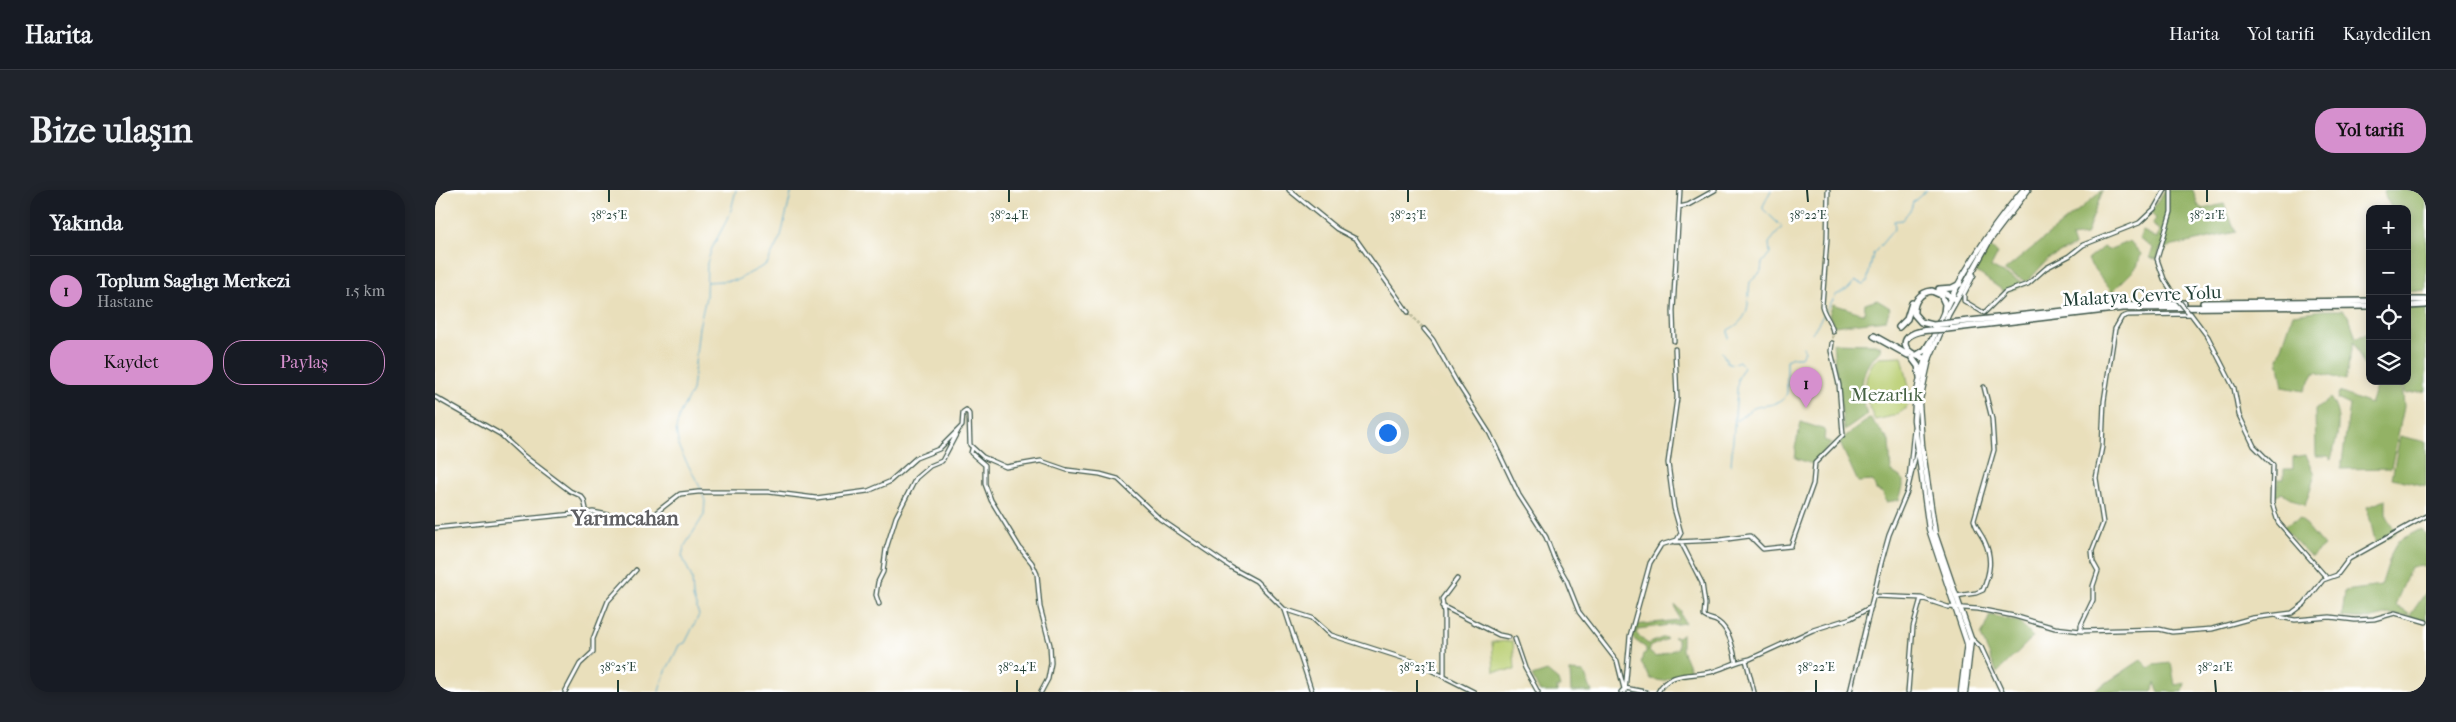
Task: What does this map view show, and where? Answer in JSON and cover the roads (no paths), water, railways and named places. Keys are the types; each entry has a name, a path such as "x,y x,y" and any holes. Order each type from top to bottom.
{"highway":[{"path":"1899,328 1907,319 1915,298 1920,293 1926,289 1952,288 1960,284"},
{"path":"1936,289 1953,300"},
{"path":"1932,327 1917,318 1914,308 1918,298 1924,293 1932,291 1953,300"},
{"path":"1941,295 1945,304 1944,313"},
{"path":"2411,300 2426,300"},
{"name":"Malatya Çevre Yolu","path":"1949,326 2122,304 2366,301"},
{"path":"2411,306 2426,305"},
{"name":"Malatya Çevre Yolu","path":"1914,356 1907,350 1905,341 1908,335 1932,327 2131,308 2366,306"},
{"path":"1874,336 1914,356 1927,360"},
{"path":"1914,356 1925,350 1930,342"},
{"path":"1914,356 1920,377"}],"main road":[{"path":"1963,692 1967,644 1955,596 1935,534 1914,420 1920,377 1960,284 1985,240 2023,190"},
{"path":"1963,692 1971,638 1957,607 1929,529 1920,446 1919,404 1930,342 1944,313 2007,215 2028,190"}],"street":[{"path":"1289,190 1337,228 1355,239 1408,312"},
{"path":"1674,340 1673,326 1681,190"},
{"path":"1679,207 1687,205 1715,190"},
{"path":"1828,190 1827,239 1822,299 1823,310 1831,321 1833,332"},
{"path":"1971,272 1974,275 1963,294 1964,301 1984,313 2005,292 2028,284 2046,268 2069,256 2083,245 2139,223 2154,209 2165,190"},
{"path":"2171,190 2171,212 2157,259 2164,279 2174,295 2208,337 2234,388 2239,415 2254,446 2273,465 2273,503 2278,522 2327,578"},
{"path":"2081,631 2093,600 2093,586 2098,570 2093,562 2092,552 2103,523 2096,478 2102,446 2104,401 2115,329 2122,317 2128,315 2190,313"},
{"path":"1423,329 1433,340 1456,382 1489,434 1519,495 1544,534 1554,558 1566,579 1579,612 1617,661 1625,690"},
{"path":"1625,690 1628,644 1650,563 1661,545 1680,540 1720,540 1750,536 1763,549 1791,546 1813,484 1815,463 1843,435 1839,385 1831,351 1832,342"},
{"path":"1675,349 1677,398 1668,463 1674,508 1681,533 1680,540 1702,583 1705,604 1704,616 1707,619 1717,621 1725,630 1731,641 1736,662"},
{"path":"1955,596 1983,590 1990,566 1989,553 1984,540 1976,529 1974,520 1994,450 1992,419 1984,387"},
{"path":"435,397 500,434 524,456 570,491 581,496 587,513"},
{"path":"879,604 876,595 877,582 883,572 886,549 897,517 916,478 930,466 942,461 963,423 963,412 967,410 969,414 968,437 972,449 971,453 985,465 985,484 991,500 1036,570 1040,607 1050,645 1051,663 1048,679 1041,692"},
{"path":"1907,492 1914,420"},
{"path":"435,528 587,513 602,513 624,518 653,515 680,494 697,492 769,492 816,498 875,489 891,481 913,460 938,450 960,428"},
{"path":"1850,692 1889,535 1907,492 1920,446"},
{"path":"972,449 991,461 1006,467 1041,461 1067,470 1100,474 1118,479 1160,519 1233,568 1259,583 1285,610 1312,692"},
{"path":"1875,596 1921,598 1957,607 2014,616 2055,628 2081,631 2159,629 2172,632 2207,630 2252,618 2287,615 2299,608 2323,580 2337,575 2349,559 2426,516"},
{"path":"565,692 580,664 594,652 593,639 608,601 636,570"},
{"path":"1444,676 1442,599 1457,579"},
{"path":"1908,692 1913,627 1921,598"},
{"path":"1442,606 1499,635 1509,637"},
{"path":"1658,692 1662,685 1676,678 1693,672 1710,672 1746,660 1813,630 1851,618 1872,607"},
{"path":"1285,610 1309,617 1331,635 1415,662 1474,692"},
{"path":"2277,616 2295,620 2330,617 2355,620 2374,619 2395,613 2426,622"},
{"path":"1971,638 1981,647 2002,692"},
{"path":"1515,639 1525,668 1538,692"},
{"path":"1746,660 1754,692"},
{"path":"1625,690 1646,692"}],"waterway":[{"path":"659,692 665,674 679,645 685,643 699,615 693,597 692,578 682,556 684,547 704,515 705,501 701,489 679,448 676,429 680,413 692,391 699,327 706,297 707,263 712,248 730,214 736,190"},
{"path":"707,282 737,280 767,264 781,236 792,190"},
{"path":"1728,338 1728,330 1741,321 1745,315 1750,282 1761,272 1762,263 1770,253 1769,243 1782,227 1763,209 1771,190"},
{"path":"1812,333 1836,295 1848,289 1855,281 1864,284 1867,282 1873,254 1895,228 1894,221 1902,220 1911,209 1913,202 1927,190"},
{"path":"1735,421 1756,407 1776,403 1784,398 1787,393 1787,360 1792,357 1801,357 1805,351 1803,347"},
{"path":"1722,352 1727,362 1732,364 1739,361 1744,367 1738,378 1731,465"}],"tunnel":[{"path":"1408,312 1424,329"},
{"path":"1832,343 1833,332"}],"place":[{"name":"Toplum Saglıgı Merkezi","path":"1806,408"}],"district":[{"name":"Yarımcahan","path":"625,518"}],"park label":[{"name":"Mezarlık","path":"1887,395"}]}
